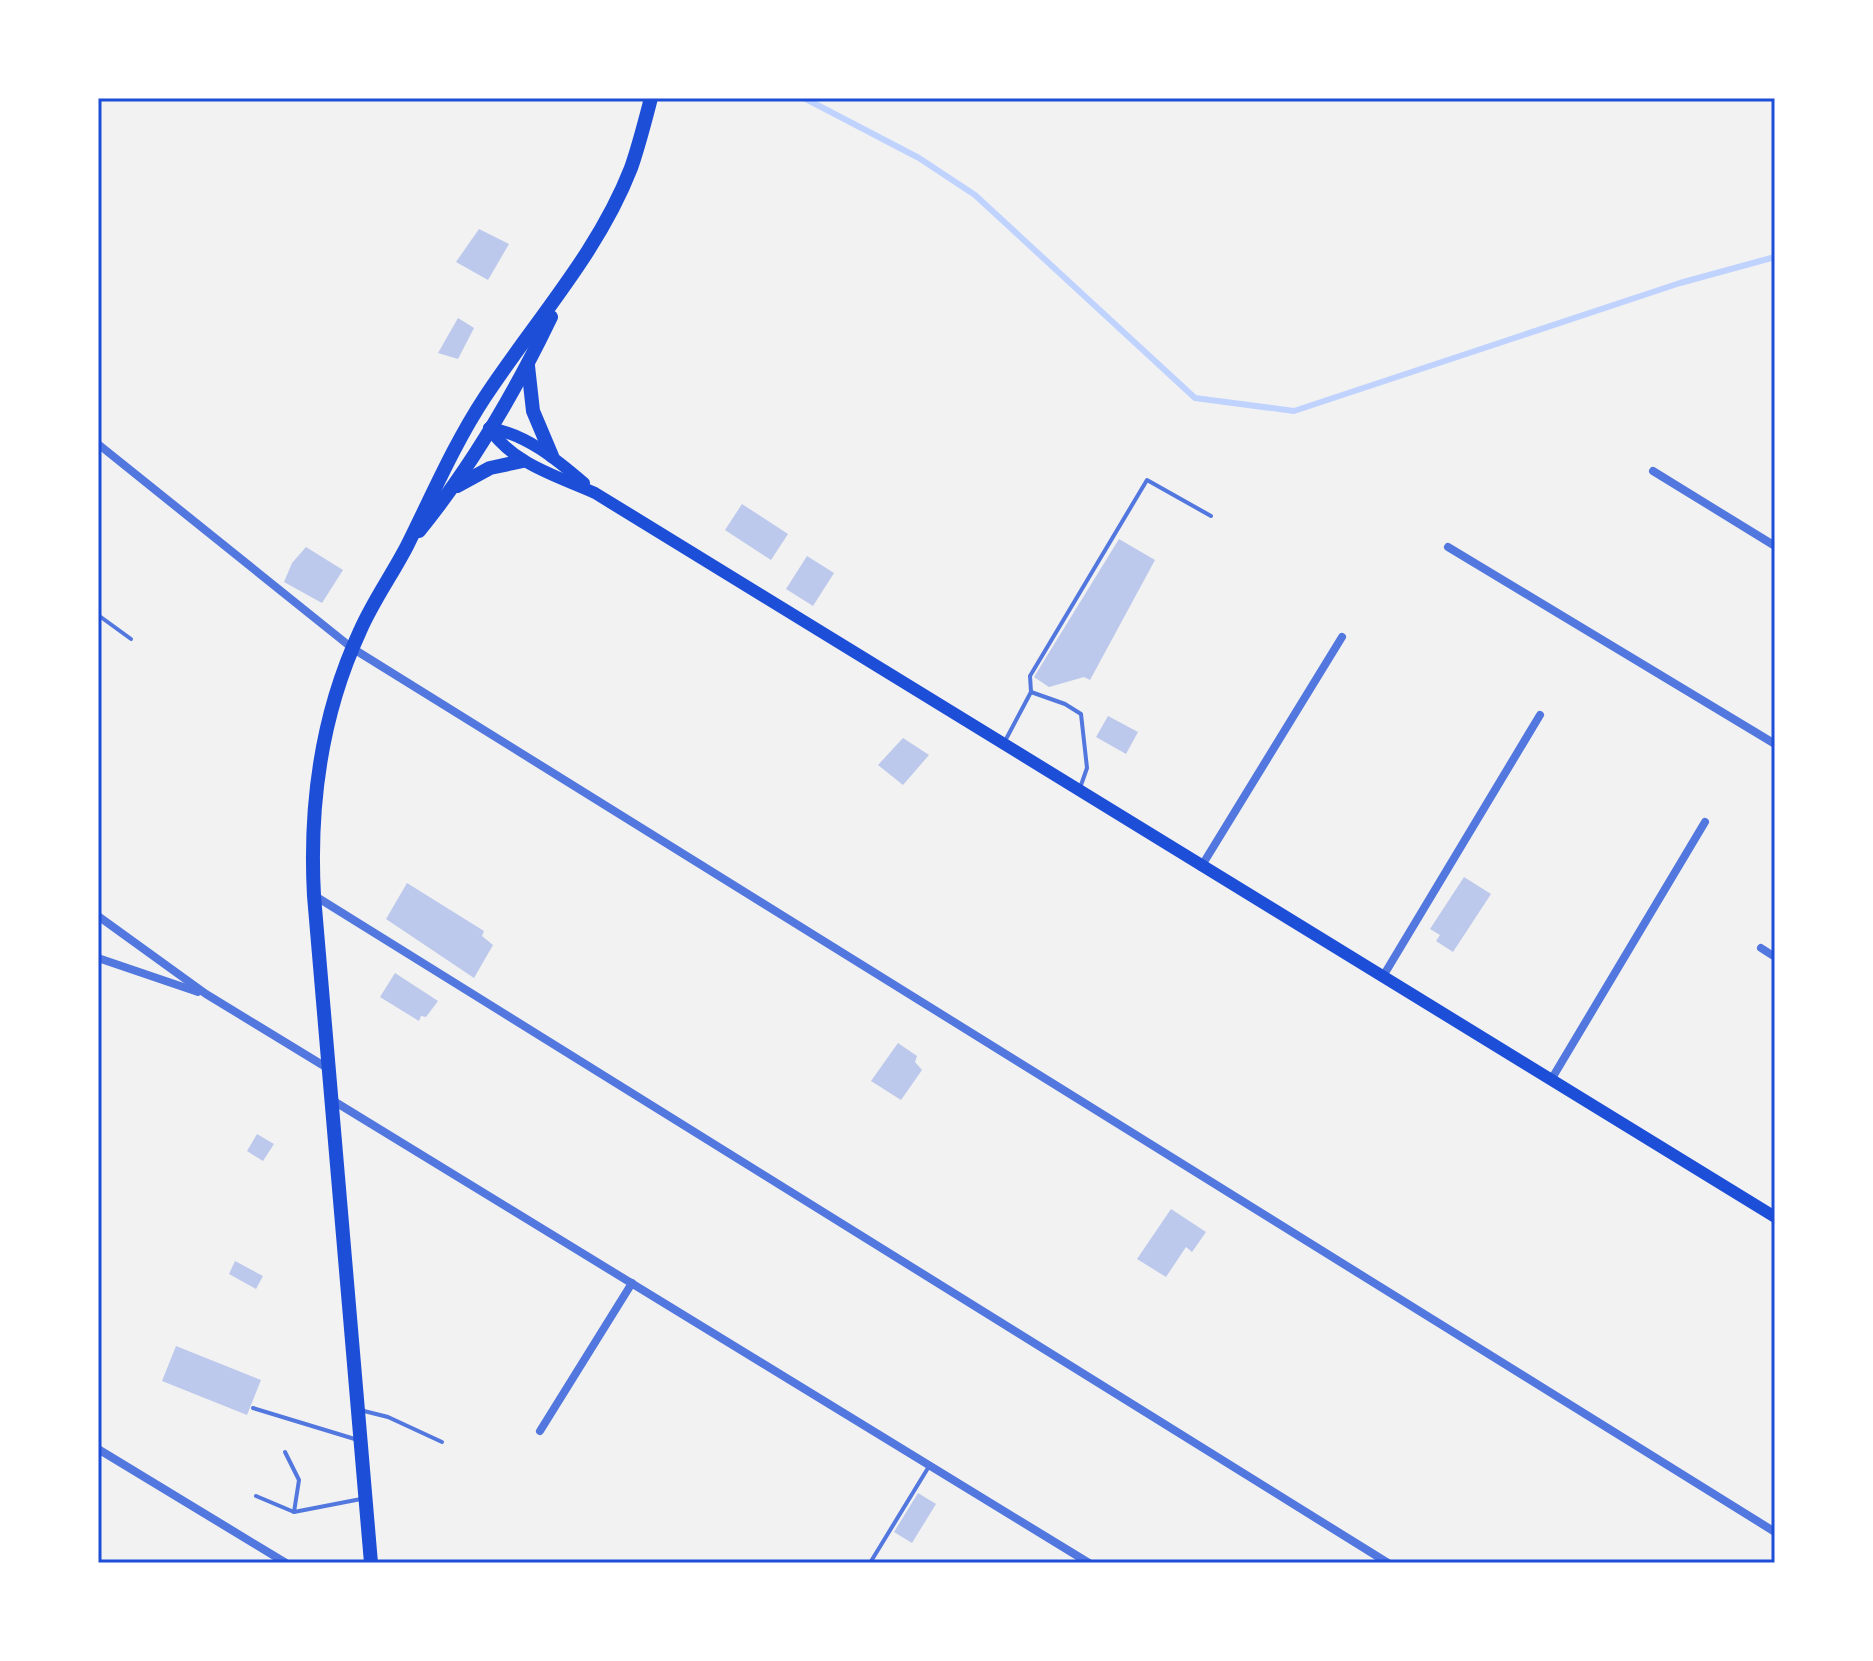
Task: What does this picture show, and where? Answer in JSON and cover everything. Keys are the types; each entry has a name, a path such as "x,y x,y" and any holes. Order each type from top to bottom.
{"main road":[{"path":"371,1563 314,896 312,813 318,767 328,719 352,648 431,491 473,418 567,284 617,199 631,168 651,98"},
{"path":"406,546 453,489 528,366 567,284"},
{"path":"528,366 533,411 552,456"},
{"path":"473,418 489,428 508,431 552,456 595,493"},
{"path":"489,428 500,444 523,461 595,493 1775,1217"},
{"path":"453,489 490,468 523,461"}],"street":[{"path":"98,444 352,648 1775,1532"},
{"path":"1653,471 1775,546"},
{"path":"1448,547 1775,744"},
{"path":"1201,867 1342,637"},
{"path":"1382,978 1540,715"},
{"path":"1551,1080 1705,822"},
{"path":"314,896 1388,1563"},
{"path":"98,916 206,994 329,1069"},
{"path":"1761,948 1775,957"},
{"path":"98,958 206,994"},
{"path":"331,1100 1089,1563"},
{"path":"540,1431 632,1283"},
{"path":"98,1449 286,1563"}],"lane":[{"path":"1002,745 1031,692 1030,676 1147,480 1211,516"},
{"path":"98,615 131,639"},
{"path":"1031,692 1065,704 1081,714 1087,768 1080,790"},
{"path":"253,1408 361,1441"},
{"path":"358,1409 388,1417 442,1442"},
{"path":"285,1452 299,1480 294,1512"},
{"path":"870,1563 930,1466"},
{"path":"256,1496 294,1512 365,1498"}],"building":[{"path":"479,229 509,244 488,280 456,262"},
{"path":"458,318 474,328 458,359 438,353"},
{"path":"742,504 788,534 771,560 725,530"},
{"path":"1119,539 1155,560 1090,680 1084,677 1049,687 1034,677"},
{"path":"306,547 343,570 322,603 284,582 292,563"},
{"path":"807,556 834,573 813,606 786,589"},
{"path":"1108,716 1138,732 1126,754 1096,737"},
{"path":"903,738 929,755 903,785 878,765"},
{"path":"1464,877 1491,894 1453,952 1436,941 1440,935 1430,929"},
{"path":"407,883 484,931 482,936 493,945 474,978 386,919"},
{"path":"395,973 438,1001 426,1017 421,1016 419,1021 380,997"},
{"path":"898,1043 917,1056 915,1062 922,1070 901,1100 871,1081"},
{"path":"257,1134 274,1144 263,1161 247,1151"},
{"path":"1171,1209 1206,1232 1192,1252 1186,1247 1166,1277 1137,1259"},
{"path":"235,1261 263,1276 256,1289 229,1274"},
{"path":"176,1346 261,1380 247,1415 162,1381"},
{"path":"918,1493 936,1504 912,1543 894,1532"}],"waterway":[{"path":"804,98 919,158 975,195 1195,398 1294,411 1680,283 1775,257"}]}
